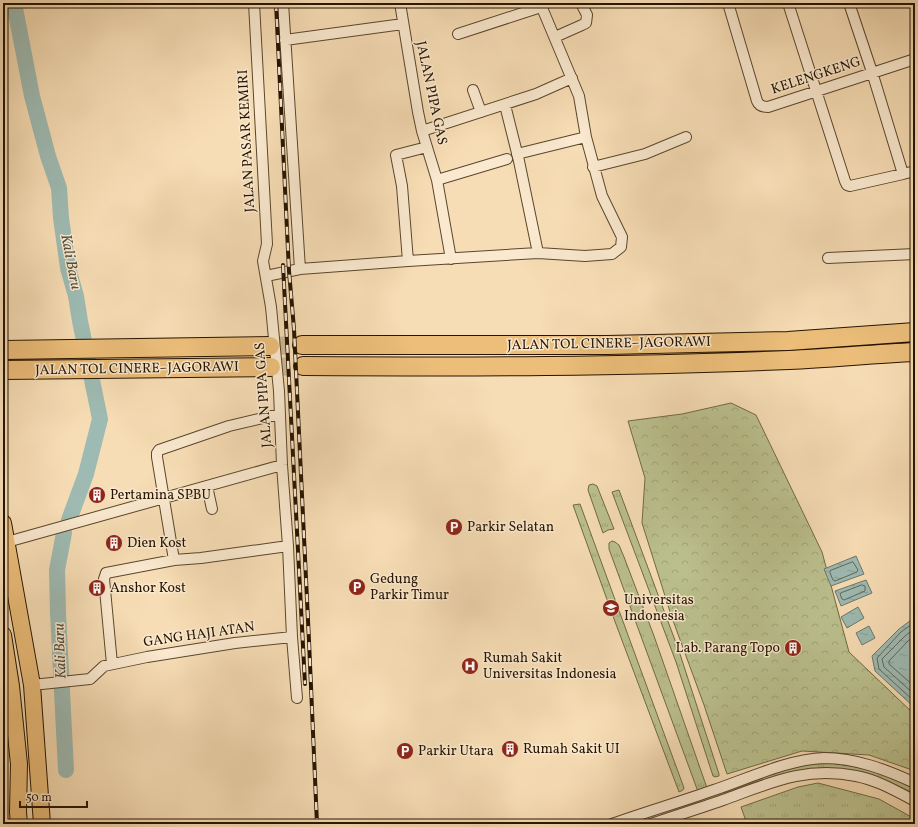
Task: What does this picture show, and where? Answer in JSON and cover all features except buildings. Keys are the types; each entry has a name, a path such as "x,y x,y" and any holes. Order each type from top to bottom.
{"highway":[{"name":"JALAN TOL CINERE–JAGORAWI","path":"302,345 607,345 780,342 915,332"},
{"name":"JALAN TOL CINERE–JAGORAWI","path":"3,350 270,346"},
{"name":"JALAN TOL CINERE–JAGORAWI","path":"303,366 470,367 608,365 789,360 915,352"},
{"name":"JALAN TOL CINERE–JAGORAWI","path":"3,370 271,367"}],"main road":[{"path":"3,523 32,684 42,824"},
{"path":"3,635 11,686 18,759 19,824"},
{"path":"18,759 37,757"}],"street":[{"name":"JALAN PASAR KEMIRI","path":"254,3 267,244 263,261 266,276"},
{"path":"283,3 300,269"},
{"path":"555,37 586,23 587,16 581,3"},
{"name":"KELENGKENG","path":"728,3 758,104 764,107 768,107 816,90 915,59"},
{"path":"788,3 847,185 854,186 915,171"},
{"path":"849,3 903,174"},
{"name":"JALAN PIPA GAS","path":"402,4 403,24 422,131 437,180 451,259"},
{"path":"266,276 300,269 408,261 538,253 585,256 612,254 621,247 622,237 606,204 594,167 586,137 579,96 540,5 458,34"},
{"path":"285,40 403,24"},
{"path":"422,131 505,105 536,94 572,78"},
{"path":"473,90 481,112"},
{"path":"505,105 538,253"},
{"path":"517,154 586,137"},
{"path":"594,167 645,154 686,137"},
{"path":"408,261 403,198 396,155 427,147"},
{"path":"437,180 507,159"},
{"path":"828,258 915,254"},
{"name":"JALAN PIPA GAS","path":"266,276 271,306 280,414 292,637 297,698"},
{"path":"174,560 165,498 157,457 159,450 229,426 280,414"},
{"path":"7,542 70,523 282,465"},
{"path":"207,486 212,509"},
{"path":"112,664 104,575 110,571 174,560 201,558 288,546"},
{"name":"GANG HAJI ATAN","path":"32,684 90,679 101,668 147,656 292,637"},
{"path":"612,824 755,775 805,760 839,759 860,762 915,783"},
{"path":"651,824 718,802 768,783 796,775 820,773 851,775 876,781 915,801"}],"green space":[{"path":"731,403 756,415 822,552 849,652 915,715 915,771 869,755 802,751 727,774 704,705 671,615 642,523 645,478 628,421 682,414"},
{"path":"593,484 597,486 614,529 603,533 588,490 589,485"},
{"path":"619,490 679,651 719,776 713,776 676,662 612,492"},
{"path":"580,504 684,788 679,792 573,505"},
{"path":"612,541 619,545 624,557 654,636 707,788 698,791 697,789 609,549 609,543"},
{"path":"824,762 872,770 915,789 915,794 863,772 825,768 808,769 726,794 724,792 736,786 773,773"},
{"path":"818,783 879,799 915,819 915,824 747,824 741,807 798,787"}],"water":[{"path":"856,556 864,574 831,586 824,569"},
{"path":"866,580 872,593 841,606 835,591"},
{"path":"858,607 864,618 847,628 841,617"},
{"path":"914,618 915,708 875,671 872,656 899,629"},
{"path":"869,626 875,638 862,645 856,633"}],"waterway":[{"name":"Kali Baru","path":"14,3 32,96 48,156 59,188 61,218 68,268 76,296 100,419 86,474 69,520"},
{"name":"Kali Baru","path":"64,533 57,570 66,770"}],"tunnel":[{"path":"270,346 302,345"},
{"path":"271,367 303,366"}],"railway":[{"path":"276,3 289,271 294,329 317,824"},
{"path":"283,265 305,684"}],"place":[{"name":"Pertamina SPBU","path":"97,495"},
{"name":"Parkir Selatan","path":"454,527"},
{"name":"Dien Kost","path":"114,543"},
{"name":"Gedung Parkir Timur","path":"357,587"},
{"name":"Anshor Kost","path":"97,588"},
{"name":"Universitas Indonesia","path":"611,608"},
{"name":"Lab. Parang Topo","path":"793,648"},
{"name":"Rumah Sakit Universitas Indonesia","path":"470,666"},
{"name":"Rumah Sakit UI","path":"510,749"},
{"name":"Parkir Utara","path":"405,751"}]}
